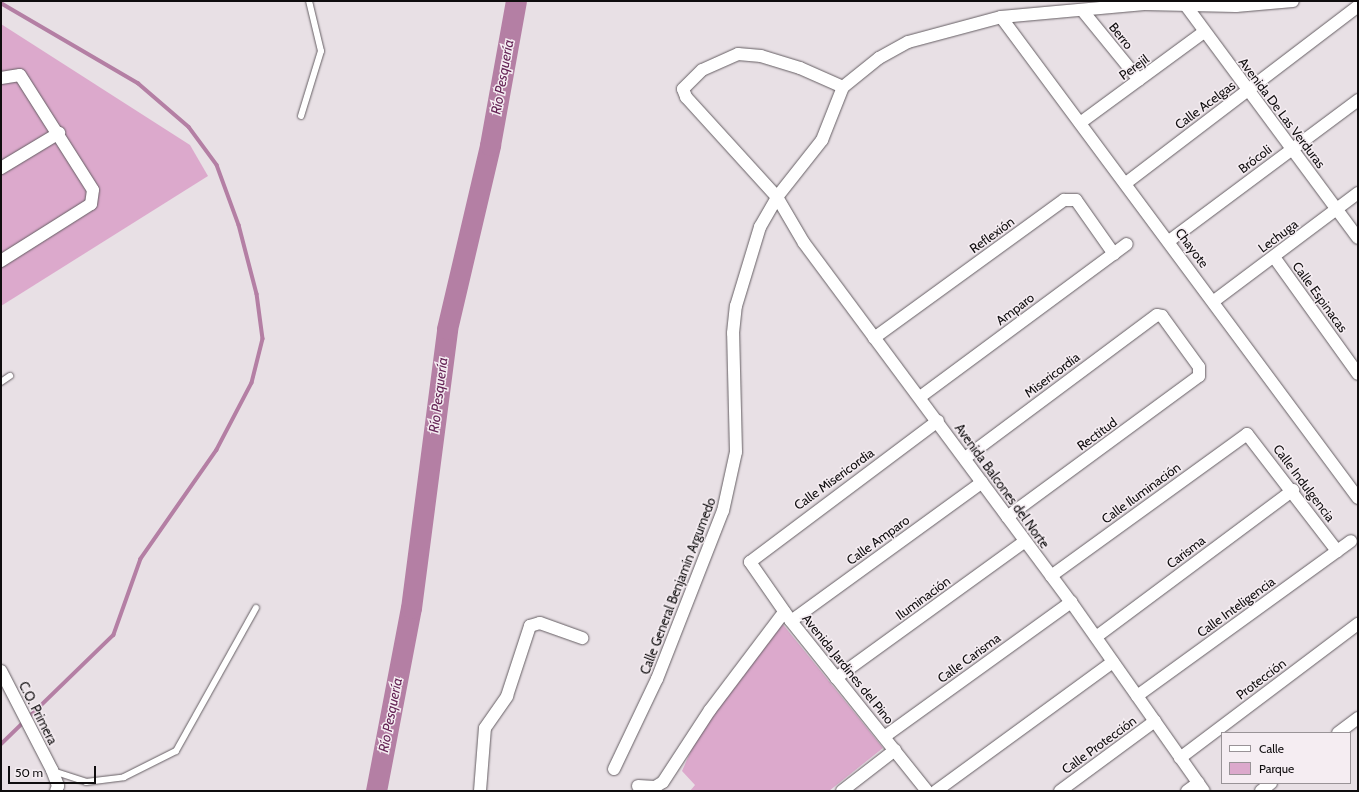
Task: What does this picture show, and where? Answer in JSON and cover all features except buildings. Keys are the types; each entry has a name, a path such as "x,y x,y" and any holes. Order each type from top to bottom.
{"street":[{"path":"843,87 879,58 908,42 1001,17 1184,3 1236,6 1292,1"},
{"name":"Avenida De Las Verduras","path":"1184,3 1358,238"},
{"name":"Calle Acelgas","path":"1126,183 1358,6"},
{"name":"Berro","path":"1082,10 1139,80"},
{"name":"Chayote","path":"1001,17 1214,301 1358,498"},
{"name":"Perejil","path":"1080,123 1204,32"},
{"name":"Avenida Balcones del Norte","path":"843,87 800,68 761,56 738,54 702,70 683,89 686,97 777,198 804,243 874,338 938,421 1007,518 1071,602 1201,787"},
{"path":"1,78 20,75 59,133 92,190 91,204 1,261"},
{"name":"Calle General Benjamín Argumedo","path":"614,769 657,679 723,511 736,452 733,333 736,306 760,227 777,198 822,140 843,87"},
{"name":"Brócoli","path":"1169,241 1358,100"},
{"path":"1,168 59,133"},
{"name":"Lechuga","path":"1214,301 1358,193"},
{"name":"Reflexión","path":"874,338 1064,200 1076,200 1114,254"},
{"name":"Amparo","path":"920,398 1127,244"},
{"name":"Calle Espinacas","path":"1274,257 1358,374"},
{"name":"Misericordia","path":"965,458 1157,315 1162,316 1201,371"},
{"name":"Rectitud","path":"1007,518 1201,371"},
{"name":"Calle Misericordia","path":"750,562 938,421"},
{"name":"Calle Indulgencia","path":"1247,434 1293,490 1337,551"},
{"name":"Calle Iluminación","path":"1051,576 1247,434"},
{"name":"Calle Amparo","path":"638,786 655,787 663,782 703,720 788,616 982,482"},
{"name":"Carisma","path":"1096,637 1293,490"},
{"name":"Iluminación","path":"836,678 1025,541"},
{"name":"Calle Inteligencia","path":"1137,696 1351,541"},
{"name":"Avenida Jardines del Pino","path":"750,562 788,616 927,791"},
{"name":"Calle Carisma","path":"884,737 1071,602"},
{"path":"480,791 485,728 507,696 530,626 540,623 582,638"},
{"name":"Protección","path":"1180,758 1358,624"},
{"path":"936,791 1113,662"},
{"name":"C.O. Primera","path":"1,671 21,713 30,727 52,770 58,786 56,791"},
{"path":"1339,732 1358,718"},
{"name":"Calle Protección","path":"1060,791 1155,721"},
{"path":"842,791 895,750"},
{"path":"1260,791 1270,784"},
{"path":"1187,791 1201,787"}],"lane":[{"path":"301,116 321,51 309,1"},
{"path":"1,382 10,376"},
{"path":"52,770 86,782 124,777 176,751 256,608"}],"green space":[{"path":"1,24 190,145 208,176 1,306"},
{"path":"781,622 883,748 829,791 690,791 695,785 682,771 700,730"}],"waterway":[{"name":"Río Pesquería","path":"376,791 411,608 447,329 490,145 516,1"},
{"path":"1,3 138,83 189,127 217,165 239,225 257,294 263,339 252,383 217,450 141,559 114,635 1,745"}]}
